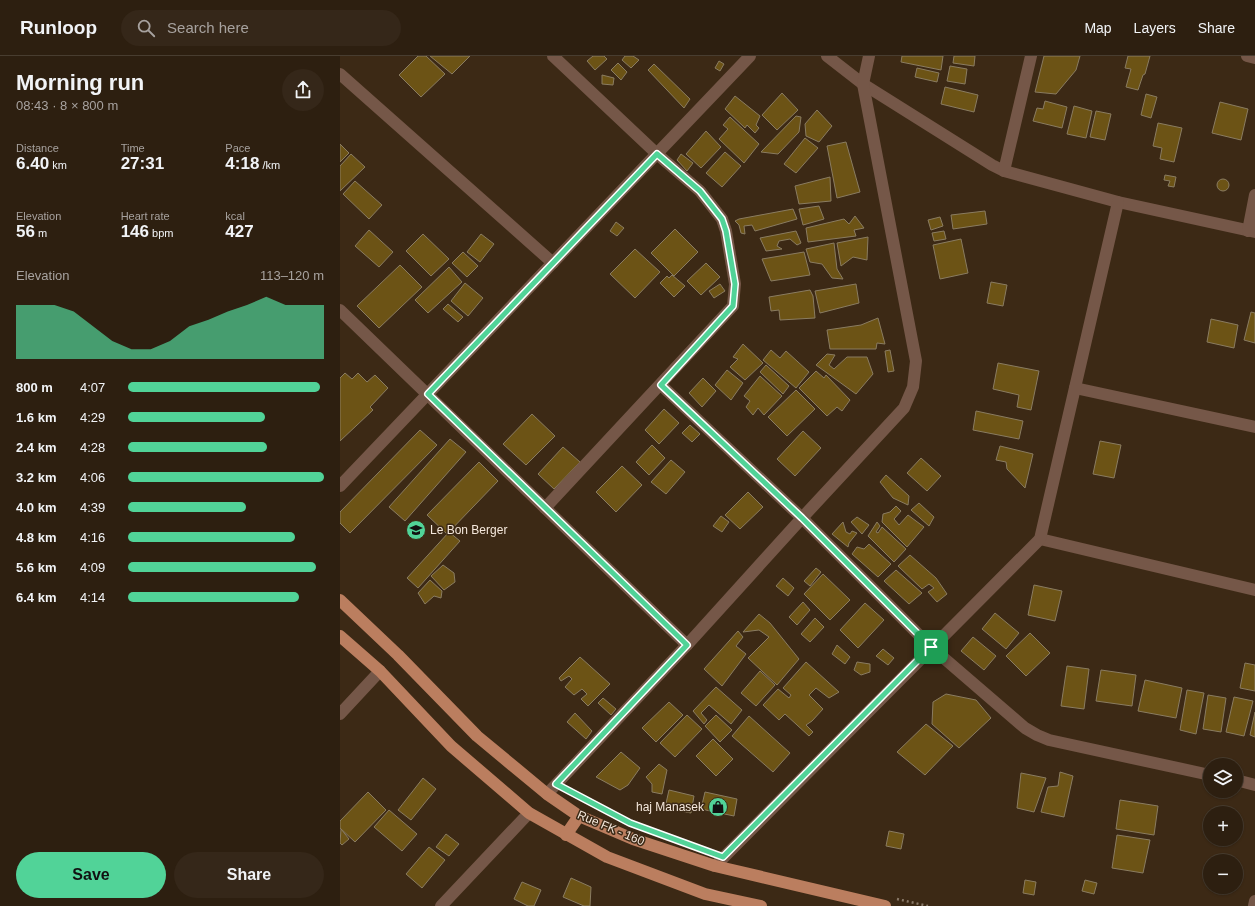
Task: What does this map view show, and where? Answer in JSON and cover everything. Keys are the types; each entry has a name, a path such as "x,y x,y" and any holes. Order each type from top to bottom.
{"main road":[{"name":"Rue FK - 160","path":"340,600 398,655 477,736 547,794 579,816 633,839 715,866 881,903"},
{"name":"Rue FK - 160","path":"340,636 380,671 451,746 529,813 607,857 704,894 761,906"},
{"path":"566,835 579,816"}],"street":[{"path":"545,508 733,306 735,284 726,231 722,219 700,191 657,154 553,56"},
{"path":"340,486 750,56"},
{"path":"827,56 863,84 1004,171 1118,202 1251,232 1255,195"},
{"path":"547,794 687,645 904,408 913,387 916,361 863,84 869,56"},
{"path":"1004,171 1031,56"},
{"path":"1247,56 1255,58"},
{"path":"340,74 553,263"},
{"path":"715,866 1040,539 1118,202"},
{"path":"340,310 687,645"},
{"path":"661,385 802,518 931,647 1025,728 1049,740 1203,773"},
{"path":"1075,388 1255,428"},
{"path":"1040,539 1255,590"},
{"path":"340,714 380,671"},
{"path":"1243,782 1255,785"},
{"path":"441,906 529,813"},
{"path":"1254,906 1255,901"}],"path":[{"path":"556,784 603,809"},
{"path":"881,903 928,906"}],"building":[{"path":"418,56 426,56 445,74 421,97 399,75"},
{"path":"430,56 470,56 452,74"},
{"path":"593,56 604,56 607,59 595,70 587,61"},
{"path":"625,56 633,56 639,60 631,68 622,60"},
{"path":"902,56 943,56 941,70 901,62"},
{"path":"954,56 975,56 974,66 953,63"},
{"path":"1044,56 1080,56 1076,70 1056,94 1035,92"},
{"path":"1128,56 1150,56 1145,74 1143,75 1138,90 1126,87 1131,69 1125,68"},
{"path":"719,61 724,64 720,71 715,68"},
{"path":"618,63 627,72 621,80 611,70"},
{"path":"654,64 690,99 684,108 648,70"},
{"path":"950,66 967,69 965,84 947,81"},
{"path":"917,68 939,73 937,82 915,77"},
{"path":"602,75 614,78 613,85 602,84"},
{"path":"945,87 978,95 974,112 941,104"},
{"path":"782,93 798,110 777,130 762,115"},
{"path":"1146,94 1157,97 1151,118 1141,115"},
{"path":"735,96 760,116 756,125 759,128 755,133 747,125 745,128 725,109"},
{"path":"1045,101 1067,107 1062,128 1033,121 1037,108 1043,109"},
{"path":"1220,102 1248,109 1241,140 1212,133"},
{"path":"1074,106 1092,111 1086,138 1067,134"},
{"path":"817,110 832,126 819,142 806,136 805,124"},
{"path":"1096,111 1111,114 1105,140 1090,137"},
{"path":"796,116 801,117 799,132 778,154 761,152"},
{"path":"730,117 759,144 744,163 719,139 728,129 723,125"},
{"path":"1158,123 1182,128 1174,162 1160,159 1162,148 1153,146"},
{"path":"706,131 721,147 701,168 686,154"},
{"path":"805,138 818,148 796,173 784,164"},
{"path":"846,142 860,192 837,198 827,146"},
{"path":"340,144 349,153 340,162"},
{"path":"725,152 741,166 722,187 706,173"},
{"path":"351,154 365,167 340,191 340,166"},
{"path":"681,154 693,163 687,171 677,160"},
{"path":"1165,175 1176,177 1174,187 1168,186 1170,181 1164,180"},
{"path":"830,177 831,201 799,204 795,186"},
{"path":"1225,179 1228,180 1228,190 1221,191 1218,190 1217,183 1218,180"},
{"path":"355,181 382,205 369,219 343,194"},
{"path":"819,206 824,219 803,225 799,209"},
{"path":"793,209 797,219 755,231 752,225 744,226 745,234 741,233 739,225 735,221 739,219"},
{"path":"985,211 987,224 953,229 951,215"},
{"path":"855,216 864,228 854,230 856,236 808,242 806,228 844,219 849,224"},
{"path":"940,217 943,226 931,230 928,220"},
{"path":"616,222 624,228 617,236 610,231"},
{"path":"675,229 698,252 674,276 651,253"},
{"path":"369,230 393,252 379,267 355,246"},
{"path":"796,231 801,243 797,245 790,239 779,241 777,246 782,249 766,251 760,238"},
{"path":"944,231 946,239 934,241 932,233"},
{"path":"423,234 449,259 431,276 406,251"},
{"path":"481,234 494,244 480,262 467,252"},
{"path":"868,237 867,260 853,257 841,266 837,243"},
{"path":"961,239 968,273 940,279 933,245"},
{"path":"834,243 837,269 843,279 832,278 822,264 810,262 806,249"},
{"path":"635,249 660,272 635,298 610,274"},
{"path":"463,252 478,266 467,277 452,263"},
{"path":"804,252 810,275 771,281 762,259"},
{"path":"706,263 720,277 701,295 687,281"},
{"path":"400,265 422,287 379,328 357,306"},
{"path":"449,267 462,282 428,313 415,300"},
{"path":"672,275 685,286 674,297 660,283 667,276 669,278"},
{"path":"991,282 1007,285 1003,306 987,303"},
{"path":"465,283 483,298 468,316 451,301"},
{"path":"720,284 725,291 714,298 709,291"},
{"path":"856,284 859,303 820,313 815,291"},
{"path":"810,290 813,296 815,318 780,320 779,310 771,311 769,297"},
{"path":"448,304 463,317 458,322 443,309"},
{"path":"1251,312 1255,313 1255,343 1244,340"},
{"path":"878,318 885,344 877,343 876,349 830,349 827,330 861,325"},
{"path":"1211,319 1238,325 1234,348 1207,342"},
{"path":"743,344 763,363 745,380 730,367 738,359 733,357"},
{"path":"771,350 780,358 786,351 809,372 796,388 763,360"},
{"path":"890,350 894,371 888,372 885,351"},
{"path":"827,354 835,355 829,365 834,369 847,357 867,357 873,374 856,394 816,365"},
{"path":"998,363 1039,371 1031,410 1017,407 1019,395 993,389"},
{"path":"766,365 789,386 783,394 760,372"},
{"path":"727,370 743,383 731,400 715,385"},
{"path":"816,371 824,378 826,375 850,400 842,411 837,407 827,416 799,388"},
{"path":"345,373 352,379 358,373 367,382 375,375 388,388 370,407 373,410 340,441 340,378"},
{"path":"760,376 782,396 764,415 758,408 753,415 746,407 750,401 744,396"},
{"path":"703,378 716,391 702,407 689,393"},
{"path":"796,390 815,409 787,436 768,417"},
{"path":"664,409 679,423 659,444 645,430"},
{"path":"976,411 1023,421 1019,439 973,430"},
{"path":"532,414 555,436 526,465 503,444"},
{"path":"690,425 700,434 692,442 682,433"},
{"path":"420,430 437,445 350,533 340,523 340,512"},
{"path":"803,431 821,448 795,476 777,459"},
{"path":"450,439 466,452 405,521 389,507"},
{"path":"1100,441 1121,445 1114,478 1093,474"},
{"path":"652,445 665,458 649,475 636,462"},
{"path":"1000,446 1033,454 1025,488 1007,469 1006,462 996,460"},
{"path":"563,447 580,462 554,489 538,474"},
{"path":"921,458 941,476 927,491 907,473"},
{"path":"671,460 685,472 666,494 651,482"},
{"path":"479,462 498,481 447,534 427,515"},
{"path":"622,466 642,485 616,512 596,492"},
{"path":"886,475 909,496 908,505 893,498 880,482"},
{"path":"748,492 763,507 740,529 725,515"},
{"path":"919,503 934,517 929,526 911,510"},
{"path":"896,506 901,511 894,519 899,525 908,515 924,527 907,547 882,522 883,514 890,512"},
{"path":"721,516 729,522 722,532 713,526"},
{"path":"857,517 869,525 862,534 851,522"},
{"path":"843,522 846,532 850,534 852,531 857,533 849,543 848,547 832,534"},
{"path":"877,522 880,526 876,532 878,533 882,527 906,549 894,562 868,536"},
{"path":"449,532 460,541 418,588 407,578"},
{"path":"869,544 891,564 878,577 852,554 857,547 864,549"},
{"path":"910,555 936,578 947,594 937,602 928,592 934,588 929,584 922,589 898,566"},
{"path":"443,565 454,573 455,582 444,590 431,576"},
{"path":"816,568 821,572 810,586 804,581"},
{"path":"896,570 922,593 909,604 884,581"},
{"path":"823,574 850,600 830,620 804,594"},
{"path":"783,578 794,588 788,596 776,586"},
{"path":"430,580 442,591 441,598 434,596 425,604 418,593"},
{"path":"1034,585 1062,591 1055,621 1028,615"},
{"path":"803,602 810,610 797,625 789,617"},
{"path":"865,603 884,620 858,648 840,630"},
{"path":"995,613 1019,633 1006,649 982,629"},
{"path":"759,614 770,623 799,659 777,685 748,658 769,637 759,630 743,632"},
{"path":"815,618 824,627 810,642 801,634"},
{"path":"738,631 743,637 736,646 746,654 722,686 704,669"},
{"path":"1030,633 1050,653 1026,676 1006,656"},
{"path":"973,637 996,656 984,670 961,651"},
{"path":"837,645 850,657 845,664 832,654"},
{"path":"883,649 894,658 888,665 876,656"},
{"path":"580,657 610,684 588,706 581,699 587,694 582,689 574,695 565,687 572,679 569,676 561,681 559,678"},
{"path":"806,662 839,692 829,698 816,688 809,695 823,709 806,725 813,732 809,736 785,714 779,720 763,705 778,689 789,698 791,695 783,688"},
{"path":"857,662 870,664 870,672 861,675 854,670"},
{"path":"1245,663 1255,665 1255,691 1240,688"},
{"path":"1067,666 1089,669 1084,709 1061,706"},
{"path":"1101,670 1136,675 1132,706 1096,701"},
{"path":"760,671 775,685 756,706 741,693"},
{"path":"1145,680 1182,688 1176,718 1138,711"},
{"path":"716,687 742,710 731,724 709,705 701,713 707,720 704,724 693,711"},
{"path":"1187,690 1204,693 1196,734 1180,730"},
{"path":"946,694 976,700 991,718 959,748 932,724 933,702"},
{"path":"1208,695 1226,698 1221,732 1203,729"},
{"path":"1234,697 1253,701 1244,736 1226,732"},
{"path":"603,698 616,709 611,715 598,703"},
{"path":"669,702 683,715 656,742 642,728"},
{"path":"1255,712 1255,737 1250,735"},
{"path":"575,713 592,731 586,739 567,722"},
{"path":"687,715 702,729 675,757 660,743"},
{"path":"716,715 732,730 720,742 705,726"},
{"path":"749,716 790,753 773,772 732,736"},
{"path":"926,724 953,746 925,775 897,752"},
{"path":"713,739 733,759 716,776 696,756"},
{"path":"621,752 640,768 628,785 620,790 596,777"},
{"path":"659,764 667,770 662,794 652,792 652,784 646,777"},
{"path":"1060,772 1073,776 1064,817 1041,812 1048,787 1058,786"},
{"path":"1021,773 1046,778 1034,812 1017,808"},
{"path":"423,778 436,789 411,820 398,810"},
{"path":"669,790 694,796 691,813 665,808"},
{"path":"368,792 386,810 355,842 340,828 340,821"},
{"path":"705,792 737,799 734,816 701,809"},
{"path":"1120,800 1158,806 1154,835 1116,829"},
{"path":"389,810 417,834 402,851 374,827"},
{"path":"341,829 349,839 342,845 340,843"},
{"path":"889,831 904,834 901,849 886,846"},
{"path":"446,834 459,844 449,856 436,847"},
{"path":"1117,835 1150,840 1143,873 1112,868"},
{"path":"429,847 445,860 422,888 406,874"},
{"path":"571,878 591,887 590,906 584,906 563,897"},
{"path":"1025,880 1036,882 1034,895 1023,893"},
{"path":"1085,880 1097,883 1094,894 1082,891"},
{"path":"522,882 541,890 534,906 528,906 514,899"}],"place":[{"name":"Le Bon Berger","path":"416,530"},
{"name":"haj Manasek","path":"718,807"}],"route":[{"path":"657,154 700,191 722,219 726,231 735,284 733,306 661,385 802,518 931,647 723,857 630,823 556,784 687,645 428,394 657,154"}]}
